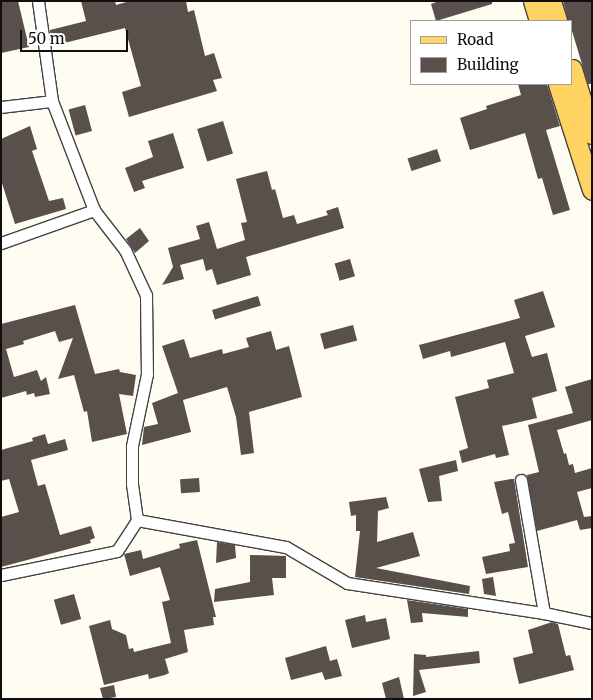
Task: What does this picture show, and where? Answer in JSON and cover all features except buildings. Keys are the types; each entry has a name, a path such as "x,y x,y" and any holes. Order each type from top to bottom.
{"main road":[{"path":"532,1 539,20"},
{"path":"551,1 557,20"},
{"path":"573,72 592,134"},
{"path":"558,85 592,190"}],"street":[{"path":"1,576 117,551 137,520 132,484 132,446 147,374 146,295 125,250 94,210 52,101 38,1"},
{"path":"1,107 52,101"},
{"path":"1,242 94,210"},
{"path":"521,480 544,613"},
{"path":"137,520 286,547 346,583 544,613 592,623"}]}
